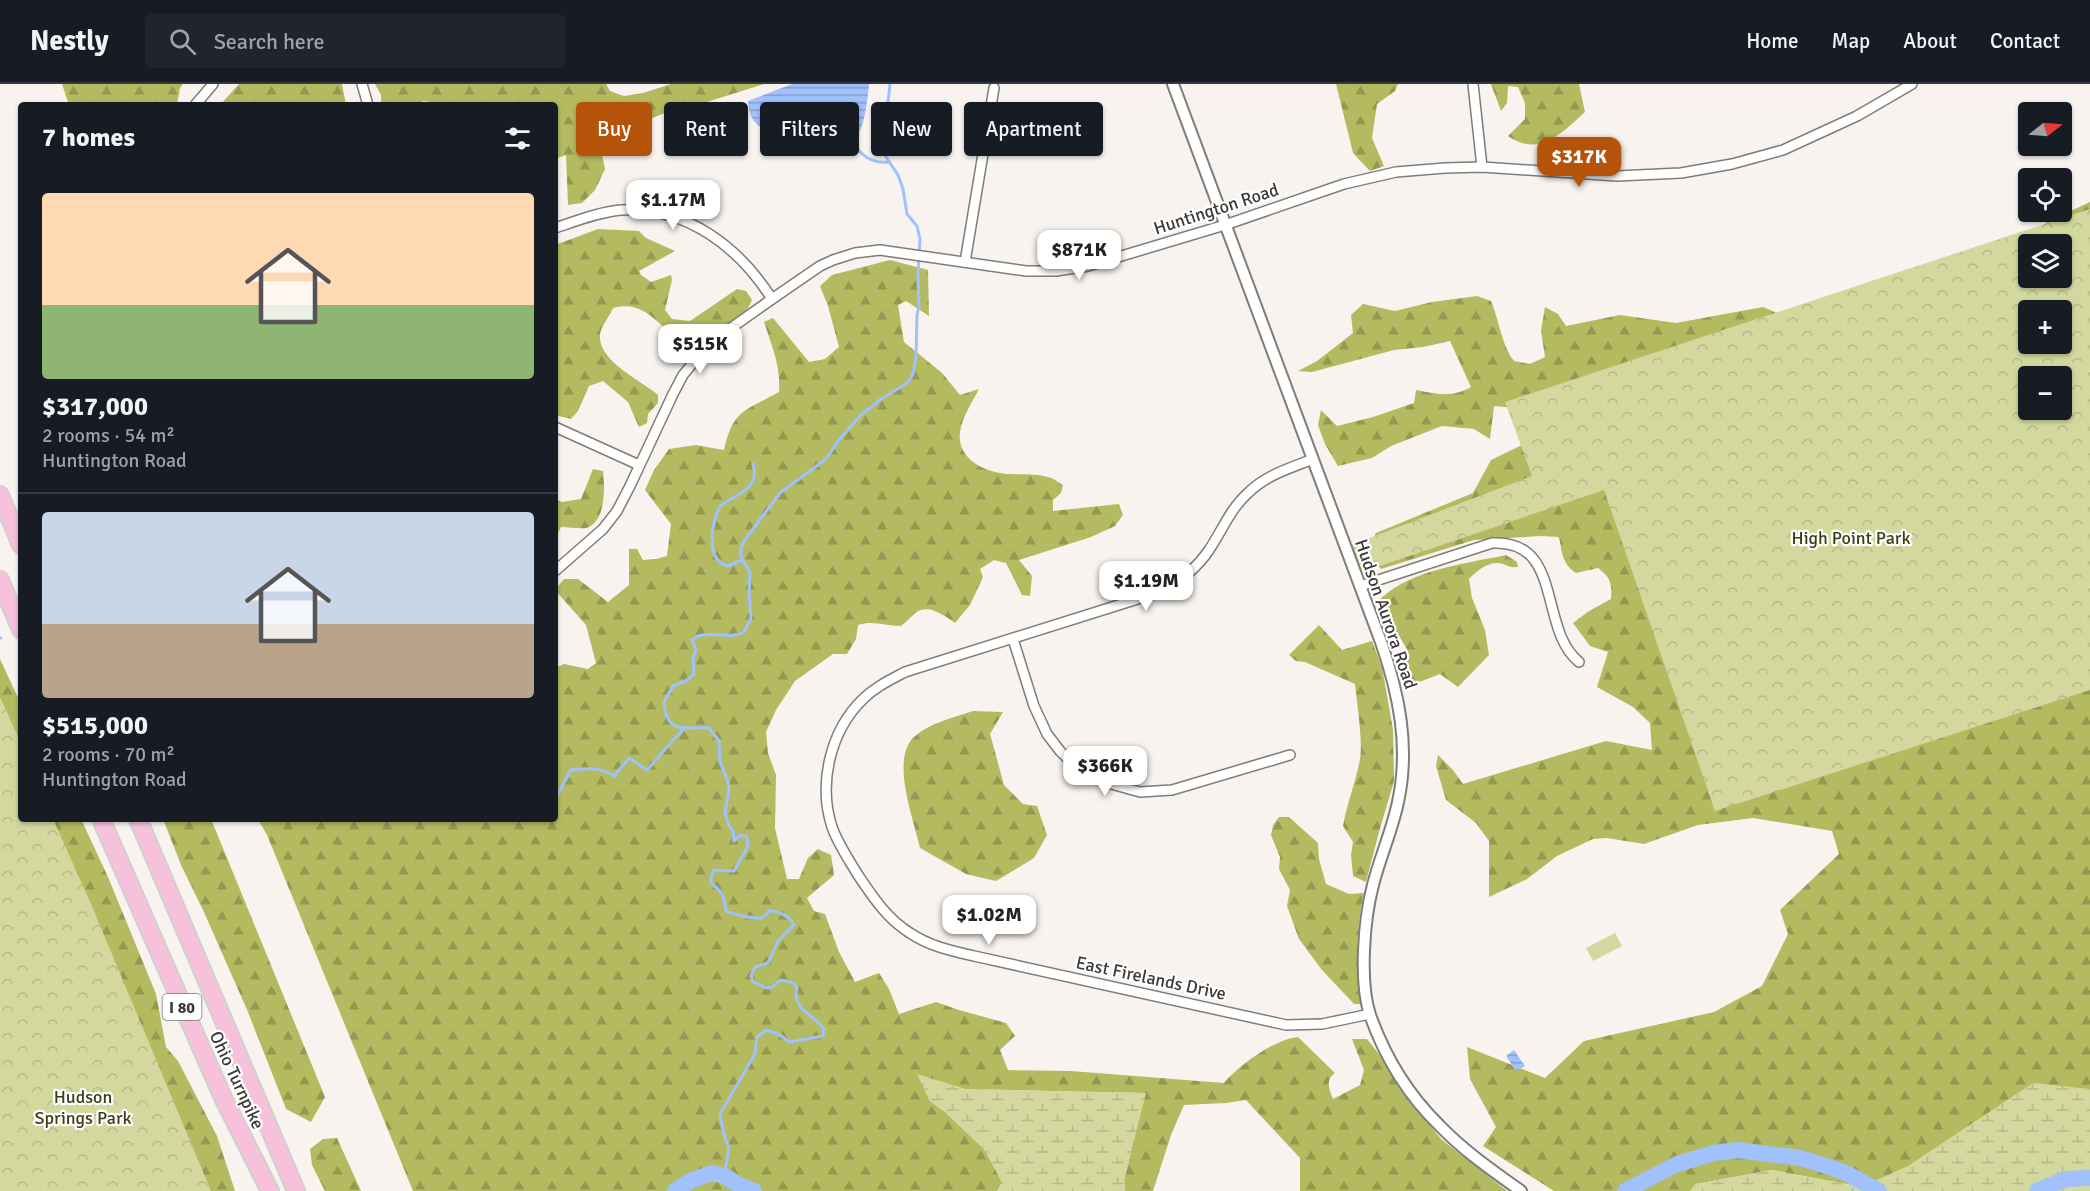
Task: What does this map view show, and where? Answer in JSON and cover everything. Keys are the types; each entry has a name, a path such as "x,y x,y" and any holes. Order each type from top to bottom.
{"highway":[{"path":"0,495 18,538"},
{"path":"0,580 18,623"},
{"name":"Ohio Turnpike","path":"102,822 204,1056 270,1191"},
{"name":"Ohio Turnpike","path":"139,822 296,1191"}],"street":[{"path":"198,102 213,84"},
{"path":"362,84 367,102"},
{"name":"Hudson Aurora Road","path":"1173,84 1385,653 1397,695 1403,748 1402,777 1398,803 1366,917 1364,962 1370,1014 1391,1063 1419,1104 1451,1137 1521,1191"},
{"path":"1473,84 1482,167"},
{"name":"Huntington Road","path":"558,568 603,529 617,511 673,394 691,365 717,338 820,266 855,253 880,250 1026,271 1056,271 1088,266 1225,225 1312,194 1371,177 1427,169 1482,167 1617,176 1681,173 1732,164 1783,150 1857,116 1912,84"},
{"path":"965,262 994,88"},
{"path":"558,227 606,212 622,210 645,210 681,219 705,231 737,255 761,281 772,299"},
{"path":"558,428 639,465"},
{"name":"East Firelands Drive","path":"1313,459 1276,474 1250,491 1228,516 1205,557 1170,587 1145,598 923,666 884,682 862,700 849,715 837,738 826,782 828,811 832,828 842,849 883,911 917,938 938,947 1286,1024 1326,1024 1370,1014"},
{"path":"1360,586 1492,543 1514,544 1529,552 1539,565 1566,649 1579,662"},
{"path":"1013,639 1034,706 1047,734 1075,766 1104,782 1140,792 1172,790 1290,755"}],"green space":[{"path":"62,84 183,84 178,102 68,102"},
{"path":"239,84 342,84 345,102 223,102"},
{"path":"375,84 606,84 610,91 624,96 671,84 764,84 707,102 664,102 664,113 652,118 652,102 576,102 576,156 602,156 605,169 595,190 582,203 568,205 566,155 558,158 558,102 381,102 381,95"},
{"path":"1336,84 1398,84 1395,91 1377,104 1372,138 1384,166 1370,171 1353,153"},
{"path":"1491,84 1579,84 1585,112 1550,140 1530,144 1519,142 1508,136 1525,119 1525,103 1518,87 1508,86 1507,103 1501,111"},
{"path":"2090,202 2090,225 2045,223 2072,222 2072,210"},
{"name":"High Point Park","path":"2090,209 2090,690 1715,811 1604,490 1362,572 1351,545 1532,476 1505,402 2051,222 2072,222 2072,215"},
{"path":"598,229 639,231 646,238 675,251 639,271 651,282 671,275 672,280 665,310 672,319 690,321 737,289 746,291 752,300 748,308 735,321 693,349 673,336 647,313 626,306 613,308 601,330 600,341 604,350 620,368 658,395 658,403 648,414 647,423 639,427 628,402 603,381 589,386 578,411 571,419 558,416 558,244"},
{"path":"890,260 928,270 929,316 906,301 898,305 904,342 942,373 960,395 979,389 966,412 961,427 961,445 969,459 991,471 1039,475 1056,480 1063,485 1061,493 1053,500 1053,511 1119,504 1123,515 1115,526 1091,537 1019,560 1032,576 1030,596 1022,595 1006,563 994,560 980,569 983,577 970,605 955,623 941,614 926,609 915,613 901,626 874,623 858,625 856,639 847,654 833,654 795,681 776,710 766,732 768,753 776,775 775,828 787,879 799,879 808,858 818,849 831,855 834,875 807,898 814,911 825,914 839,952 855,982 879,973 889,989 899,1014 936,1002 1006,1023 1015,1036 1000,1050 1008,1070 1071,1071 1224,1083 1258,1054 1279,1042 1298,1037 1335,1073 1329,1082 1333,1099 1360,1085 1364,1070 1352,1039 1367,1039 1387,1064 1405,1094 1441,1139 1507,1191 1300,1191 1300,1158 1246,1100 1184,1105 1171,1135 1153,1191 1125,1191 1124,1180 1145,1093 965,1089 918,1075 930,1101 944,1111 985,1150 1002,1182 997,1191 413,1191 260,822 558,822 558,667 564,664 588,669 596,663 586,625 558,593 558,586 564,579 578,579 608,602 629,585 629,549 637,549 643,560 667,556 671,524 645,490 654,470 669,449 696,445 724,450 736,419 749,408 779,392 777,365 764,322 773,318 809,362 825,359 839,347 820,286 832,275"},
{"path":"1477,296 1491,301 1510,355 1514,361 1530,364 1545,357 1541,331 1545,307 1558,314 1566,326 1620,315 1676,323 1763,307 2018,417 2018,420 2025,420 2090,448 2090,1092 1884,1191 1772,1170 1696,1184 1690,1191 1554,1191 1483,1146 1496,1127 1470,1079 1467,1047 1545,1078 1584,1041 1714,1012 1762,986 1788,934 1780,910 1839,854 1832,831 1753,818 1698,825 1644,844 1607,838 1593,839 1557,856 1527,879 1489,897 1489,841 1476,823 1446,800 1436,766 1438,755 1463,784 1606,741 1652,750 1650,723 1633,707 1597,687 1608,652 1590,646 1573,623 1611,599 1610,581 1598,568 1576,573 1571,569 1565,562 1559,537 1474,540 1381,569 1366,553 1376,533 1473,493 1491,460 1524,444 1516,408 1494,406 1490,439 1474,429 1442,426 1391,446 1372,458 1338,466 1325,444 1318,425 1321,410 1337,426 1414,403 1416,390 1451,394 1471,387 1450,341 1394,350 1312,372 1298,371 1317,361 1353,333 1351,315 1363,304 1395,311 1432,302"},
{"path":"593,469 603,471 603,504 593,525 586,528 561,527 558,533 558,500 562,502 581,499"},
{"path":"1506,555 1517,562 1518,567 1493,563 1480,569 1469,579 1472,598 1485,630 1489,655 1458,687 1440,674 1409,686 1402,682 1399,662 1408,651 1398,634 1379,612 1380,599 1393,589 1423,574"},
{"path":"1319,625 1342,650 1372,641 1382,667 1393,730 1394,781 1366,882 1353,876 1351,855 1353,842 1343,826 1361,751 1355,684 1305,662 1296,661 1289,655"},
{"name":"Hudson Springs Park","path":"0,659 18,698 18,822 82,822 108,877 156,994 166,1047 178,1061 217,1136 235,1191 0,1191"},
{"name":"Hudson Springs Park","path":"0,697 18,736 18,822 54,822 211,1191 0,1191"},
{"path":"973,711 1003,712 990,734 1004,785 1023,804 1037,806 1047,835 1034,858 996,881 966,874 920,848 906,790 904,760 907,747 914,737 934,724"},
{"path":"1279,817 1289,817 1318,843 1319,859 1326,884 1349,894 1364,893 1359,920 1358,949 1360,991 1363,1004 1354,1004 1322,970 1299,939 1287,906 1290,890 1279,869 1280,857 1271,835 1273,825"},
{"path":"164,822 212,822 325,1097 311,1122 286,1109 248,1012 181,865"},
{"path":"1615,933 1622,946 1593,961 1586,948"},
{"path":"917,1074 965,1089 1146,1093 1124,1180 1125,1191 997,1191 1002,1182 985,1150 944,1111 930,1101"},
{"path":"2033,1083 2090,1089 2090,1191 1690,1191 1696,1184 1772,1170 1861,1187 1908,1166"},
{"path":"337,1138 361,1191 325,1191 312,1165 310,1149 323,1139"}],"water":[{"path":"792,84 869,84 867,103 859,132 859,102 760,102 760,126 755,123 749,111 748,101"},
{"path":"1514,1050 1525,1066 1516,1071 1506,1056"}],"waterway":[{"path":"725,1171 729,1148 720,1114 755,1054 757,1037 766,1030 780,1035 789,1042 823,1036 824,1029 797,1001 797,989 794,983 780,980 773,987 766,988 753,982 751,976 755,967 768,963 778,941 794,925 787,917 776,912 769,911 764,917 758,918 726,911 722,895 711,883 711,877 714,870 734,871 748,846 747,837 740,835 734,841 733,831 728,824 725,812 729,791 720,762 719,741 709,728 686,728 674,725 669,721 664,702 673,686 686,681 694,674 693,659 696,650 692,640 704,635 732,635 744,632 751,618 750,572 741,557 741,548 780,493 826,459 838,441 861,415 904,385 913,374 919,306 920,239 917,226 907,214 898,175 884,154 888,135 886,120 890,84"},
{"path":"859,151 871,160 889,162"},
{"path":"742,560 728,566 720,562 713,549 714,522 720,506 746,490 750,485 755,472 753,464"},
{"path":"558,794 571,770 593,769 614,776 629,758 647,770 684,729"},
{"path":"1625,1191 1677,1164 1714,1153 1737,1150 1814,1162 1846,1173 1879,1191"},
{"path":"675,1191 690,1181 712,1173 725,1176 754,1191"},
{"path":"2037,1191 2066,1179 2090,1178"}]}
